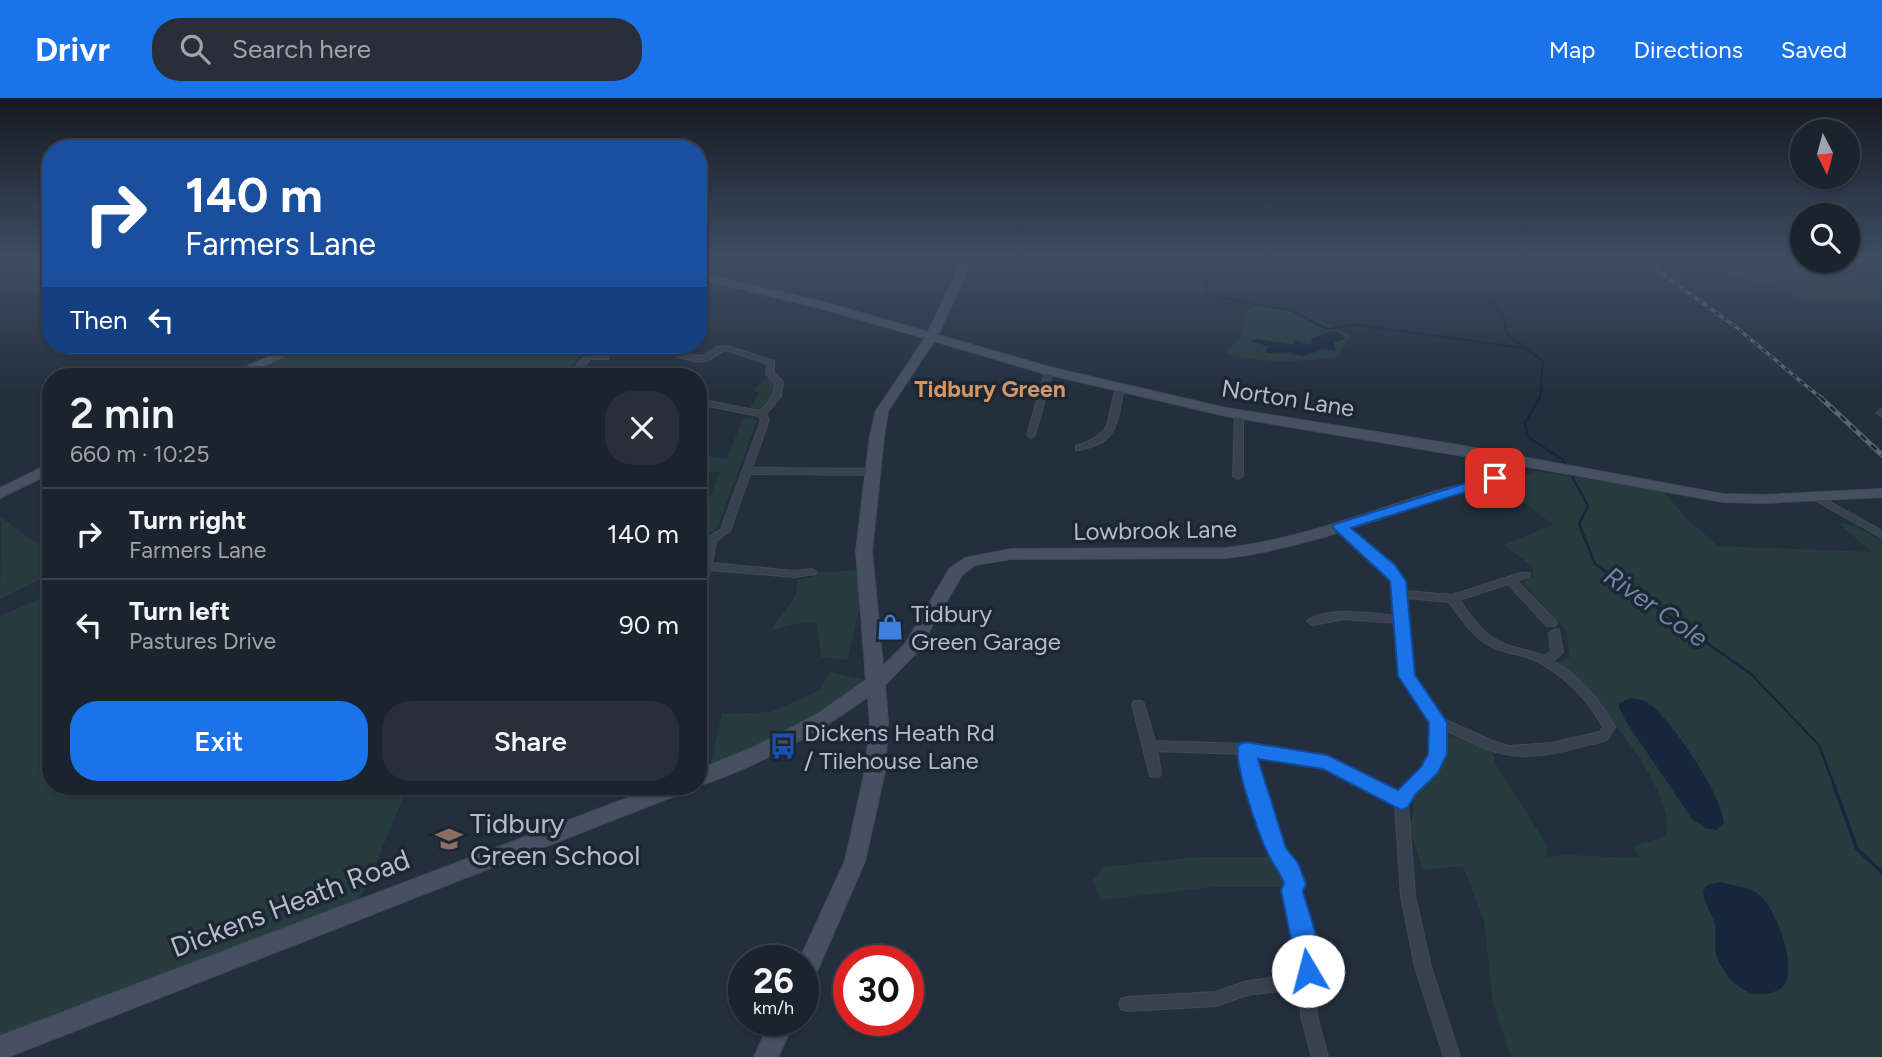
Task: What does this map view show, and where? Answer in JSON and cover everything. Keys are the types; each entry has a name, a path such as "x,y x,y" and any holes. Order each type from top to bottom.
{"street":[{"name":"Norton Lane","path":"816,304 1049,371 1239,414 1458,449 1579,474 1723,498 1882,493"},
{"path":"817,945 855,861 875,771 879,723 864,551 882,411 931,336 946,304"},
{"path":"681,356 705,359 719,349 727,348 771,363 770,374 779,382 780,388 778,396 762,414"},
{"path":"250,368 282,354"},
{"path":"579,368 587,356 605,357"},
{"path":"1031,435 1049,371"},
{"path":"1079,448 1098,443 1113,430 1120,388"},
{"path":"707,403 762,414"},
{"path":"707,540 725,531 765,420 762,414"},
{"path":"1238,477 1239,414"},
{"path":"1098,443 1109,449"},
{"name":"Lowbrook Lane","path":"876,680 882,678 911,648 956,572 970,561 1011,554 1242,552 1340,527 1495,478 1515,469 1521,462"},
{"path":"746,471 874,472"},
{"path":"0,494 42,472"},
{"path":"1814,496 1882,534"},
{"path":"1340,527 1395,575 1400,594 1406,676 1438,722 1499,748 1518,751 1537,750 1604,736 1609,727 1604,716 1563,671 1546,660 1495,645 1452,599"},
{"path":"707,560 710,540"},
{"path":"707,566 793,579 812,572"},
{"path":"1400,594 1452,599 1525,575"},
{"path":"1510,580 1553,628 1557,652 1546,660"},
{"path":"1314,621 1370,616 1402,620"},
{"path":"1329,618 1338,629"},
{"path":"707,774 761,752 822,720 876,680"},
{"path":"1138,705 1155,772"},
{"path":"1438,722 1438,754 1428,773 1409,789 1401,802 1408,896 1423,967 1452,1057"},
{"path":"1150,746 1246,750 1327,762 1401,802"},
{"path":"1246,750 1251,775 1277,852 1290,869 1296,884 1292,890 1307,952 1309,1016 1320,1057"},
{"name":"Dickens Heath Road","path":"0,1048 656,795"},
{"path":"1127,1004 1216,999 1247,988 1280,984 1308,989"},
{"path":"766,1057 776,1036"}],"green space":[{"path":"1259,304 1315,318 1351,335 1339,356 1296,361 1267,361 1225,352 1242,337 1245,312","holes":["1331,331 1345,339 1334,342 1330,351 1322,349 1306,355 1288,354 1257,342 1258,339 1294,345 1299,341 1308,345"]},
{"path":"290,354 581,354 569,368 258,368"},
{"path":"767,377 774,381 772,395 761,412 749,409 759,393 753,390"},
{"path":"743,418 757,420 716,530 707,535 707,505 720,472 707,471 707,456 727,459"},
{"path":"1538,471 1664,492 1687,519 1718,546 1872,552 1838,523 1852,525 1882,540 1882,1057 1511,1057 1493,1003 1484,921 1463,866 1423,870 1410,830 1415,796 1434,775 1444,756 1449,735 1492,752 1496,765 1547,845 1547,857 1568,855 1640,858 1633,846 1666,836 1666,818 1659,795 1646,769 1610,718 1557,663 1570,657 1566,630 1523,583 1533,576 1533,567 1503,545 1553,525 1497,482"},
{"path":"1,517 42,547 42,578 0,599"},
{"path":"859,570 859,610 847,660 821,657 817,622 771,630 796,595 797,580 814,576 814,573"},
{"path":"42,598 42,795 404,795 364,892 347,912 0,1041 0,616"},
{"path":"830,672 864,680 811,720 771,741 710,767 722,714 771,712 820,690"},
{"path":"1198,857 1276,857 1290,880 1284,887 1216,887 1101,900 1093,880 1104,867"}],"water":[{"path":"1331,331 1338,332 1346,339 1334,342 1335,350 1322,349 1303,356 1289,352 1267,353 1266,350 1270,347 1251,341 1258,339 1294,345 1294,340 1308,345 1313,343 1311,339"},
{"path":"1631,698 1651,705 1684,743 1706,779 1721,811 1724,824 1717,830 1705,828 1692,819 1627,723 1619,703"},
{"path":"1721,882 1757,893 1771,909 1782,936 1788,965 1788,976 1784,985 1776,991 1760,994 1745,991 1732,981 1718,960 1714,921 1703,891 1709,884"}],"waterway":[{"path":"1254,304 1292,311 1327,329 1356,325 1524,348"},
{"name":"River Cole","path":"1493,304 1503,315 1507,334 1543,361 1540,399"},
{"name":"River Cole","path":"1540,397 1525,423 1528,437 1563,460 1567,467"},
{"name":"River Cole","path":"1570,473 1588,506 1579,524 1595,564 1751,674 1819,745 1835,788"},
{"name":"River Cole","path":"1834,786 1857,849 1882,872"}],"railway":[{"path":"1704,304 1822,399"},
{"path":"1820,397 1882,455"}],"place":[{"name":"Tidbury Green Garage","path":"890,627"},
{"name":"Dickens Heath Rd / Tilehouse Lane","path":"783,746"},
{"name":"Tidbury Green School","path":"449,839"}],"district":[{"name":"Tidbury Green","path":"990,389"}],"route":[{"path":"1308,971 1307,952 1292,890 1296,884 1290,869 1277,852 1251,775 1246,750 1327,762 1401,802 1409,789 1428,773 1438,754 1438,722 1406,676 1398,581 1389,569 1340,527 1495,478"}]}
